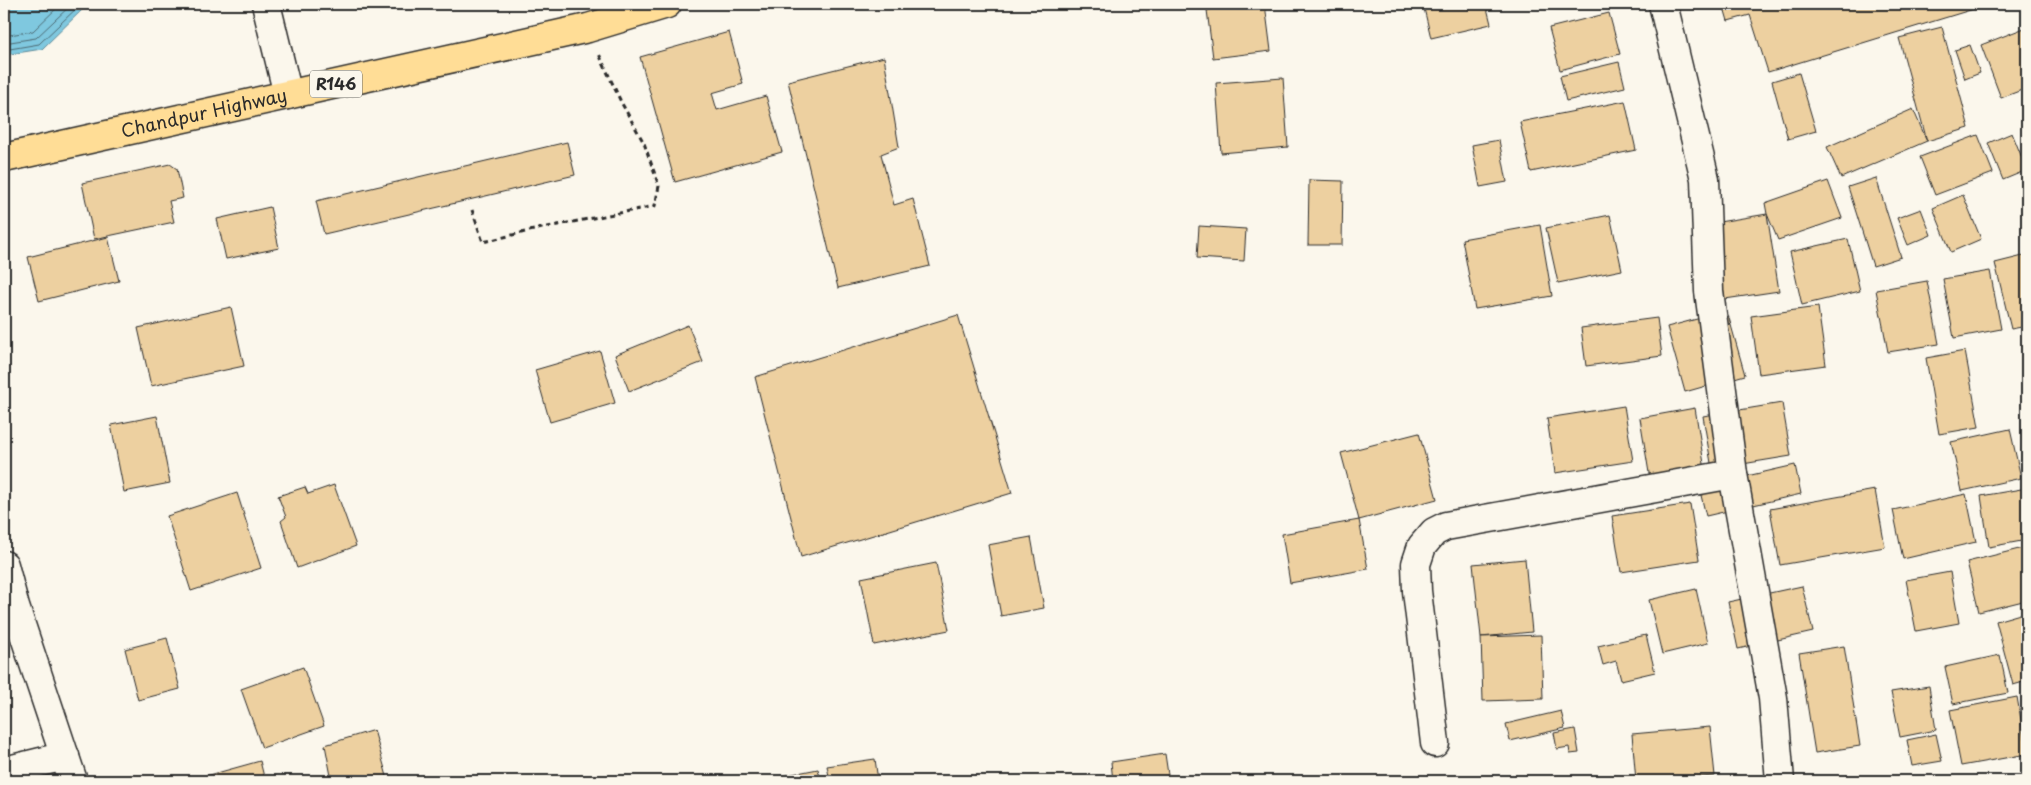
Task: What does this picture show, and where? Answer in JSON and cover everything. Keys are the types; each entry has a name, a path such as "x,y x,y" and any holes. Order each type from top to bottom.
{"main road":[{"name":"Chandpur Highway","path":"4,158 588,28 667,4"}],"street":[{"path":"266,4 288,95"},
{"path":"1663,4 1705,179 1708,291 1732,474 1773,698 1780,781"},
{"path":"1435,743 1417,591 1416,564 1422,546 1434,532 1446,526 1732,474"},
{"path":"4,565 15,607 69,769 4,771"}],"path":[{"path":"472,210 483,242 542,228 655,206 659,186 644,143 621,102 588,28"}],"water":[{"path":"4,4 88,4 42,49 4,55"}],"building":[{"path":"1265,4 1271,51 1213,58 1207,10"},
{"path":"1423,4 1486,4 1491,24 1431,38"},
{"path":"1723,4 1990,4 1768,72 1750,15 1728,21"},
{"path":"1609,13 1620,54 1560,70 1549,28"},
{"path":"1942,27 1969,128 1927,141 1899,38"},
{"path":"2027,27 2027,88 2001,98 1981,45"},
{"path":"729,32 743,84 712,93 717,110 766,96 782,152 675,182 640,57"},
{"path":"1970,45 1980,73 1965,79 1955,50"},
{"path":"884,57 899,147 881,154 894,205 913,199 930,266 838,288 788,81"},
{"path":"1619,62 1625,87 1566,101 1560,76"},
{"path":"1799,73 1816,131 1788,139 1772,81"},
{"path":"1283,78 1288,147 1221,153 1216,83"},
{"path":"1625,101 1636,150 1531,172 1520,122"},
{"path":"1913,109 1927,141 1841,178 1827,147"},
{"path":"2012,133 2027,170 2003,180 1988,143"},
{"path":"1978,135 1993,173 1935,195 1920,157"},
{"path":"1499,140 1507,182 1480,187 1472,145"},
{"path":"567,142 575,175 324,234 316,201"},
{"path":"170,164 177,169 183,198 169,201 174,222 94,239 82,183"},
{"path":"1876,178 1901,257 1873,266 1848,187"},
{"path":"1309,180 1343,181 1342,245 1308,245"},
{"path":"1828,181 1842,218 1778,240 1767,214 1765,203"},
{"path":"1963,195 1981,239 1951,252 1933,208"},
{"path":"270,207 279,248 226,259 217,219"},
{"path":"1921,209 1931,235 1908,245 1897,218"},
{"path":"1767,214 1779,291 1725,299 1713,223"},
{"path":"1610,215 1622,270 1558,283 1546,228"},
{"path":"1540,225 1552,296 1475,309 1462,239"},
{"path":"1199,226 1246,229 1244,261 1197,258"},
{"path":"108,237 119,281 39,301 28,257"},
{"path":"1848,239 1860,291 1802,305 1790,252"},
{"path":"2027,255 2027,326 2011,329 1995,263"},
{"path":"1990,271 2001,329 1954,338 1943,279"},
{"path":"1927,281 1939,344 1888,352 1876,290"},
{"path":"231,307 244,366 151,386 138,328"},
{"path":"1818,307 1826,365 1759,374 1751,316"},
{"path":"1727,311 1745,375 1685,392 1667,327"},
{"path":"958,315 1012,493 801,557 755,377"},
{"path":"1657,318 1662,356 1586,366 1581,328"},
{"path":"688,325 703,362 629,391 615,355"},
{"path":"600,351 615,403 550,422 535,370"},
{"path":"1965,351 1979,427 1939,434 1926,358"},
{"path":"1782,403 1791,456 1712,469 1703,416"},
{"path":"1624,406 1633,461 1555,473 1547,418"},
{"path":"1695,408 1705,470 1650,479 1640,418"},
{"path":"157,416 170,483 124,492 111,425"},
{"path":"2010,429 2021,478 1962,491 1951,442"},
{"path":"1419,433 1437,499 1359,520 1341,453"},
{"path":"1795,465 1801,494 1706,516 1699,487"},
{"path":"334,485 356,546 297,568 281,521 286,517 278,496 305,487 308,494"},
{"path":"2027,488 2027,540 1989,547 1981,496"},
{"path":"1875,490 1885,547 1780,565 1770,509"},
{"path":"237,493 261,568 191,591 167,516"},
{"path":"1966,494 1976,542 1903,559 1893,510"},
{"path":"1690,504 1699,560 1621,572 1612,516"},
{"path":"1359,520 1368,569 1290,583 1282,534"},
{"path":"1031,537 1044,608 1001,616 988,545"},
{"path":"2027,547 2027,600 1979,612 1967,562"},
{"path":"1525,559 1532,632 1481,637 1473,564"},
{"path":"936,563 949,630 874,645 861,578"},
{"path":"1950,572 1959,623 1916,631 1906,580"},
{"path":"1802,586 1813,632 1738,649 1728,602"},
{"path":"1696,589 1708,643 1662,654 1649,600"},
{"path":"2027,612 2027,681 2013,685 1996,621"},
{"path":"1541,635 1543,699 1483,701 1481,637"},
{"path":"1646,635 1655,672 1621,680 1616,661 1603,665 1598,646"},
{"path":"167,638 180,689 138,700 125,649"},
{"path":"1844,646 1860,746 1815,753 1799,653"},
{"path":"2000,655 2008,693 1953,704 1945,667"},
{"path":"303,667 324,726 262,748 241,689"},
{"path":"1929,686 1936,730 1900,737 1891,692"},
{"path":"2017,697 2027,754 1961,766 1950,710"},
{"path":"1561,711 1565,728 1510,741 1506,724"},
{"path":"1710,727 1715,776 1636,781 1632,734"},
{"path":"1575,729 1579,753 1570,754 1569,747 1557,749 1554,733"},
{"path":"374,730 388,780 332,781 325,745"},
{"path":"1936,734 1942,761 1912,766 1907,740"},
{"path":"1165,754 1169,781 1113,781 1111,762"},
{"path":"875,759 878,781 830,781 827,766"},
{"path":"260,761 265,781 207,781 206,776"},
{"path":"818,769 821,781 778,781 777,777"}]}
